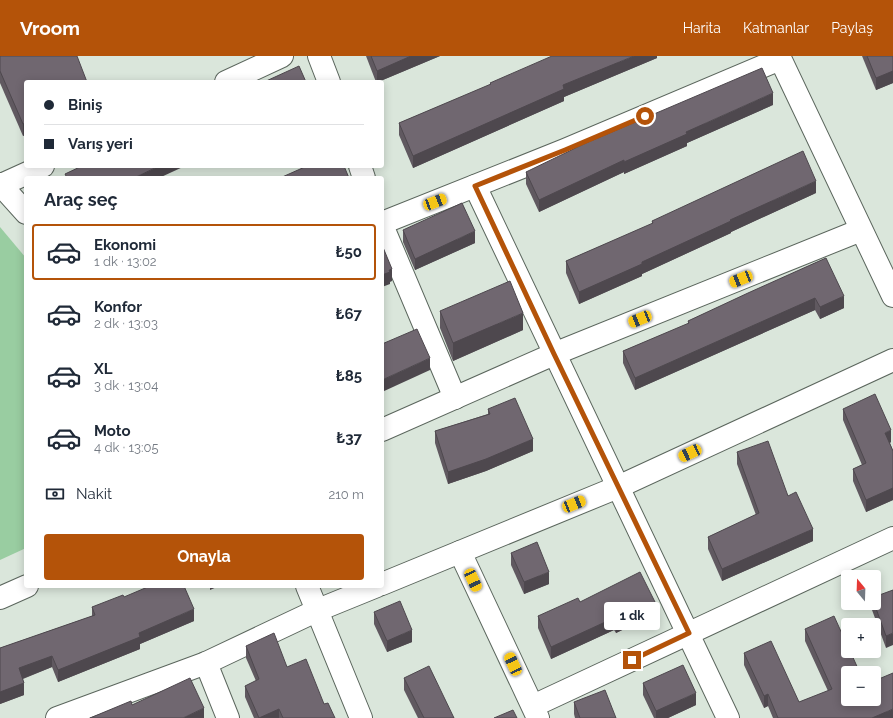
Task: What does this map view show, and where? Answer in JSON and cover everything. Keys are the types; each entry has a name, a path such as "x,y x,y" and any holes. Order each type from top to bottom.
{"street":[{"path":"230,80 282,56"},
{"path":"319,56 328,80"},
{"path":"384,223 565,150 780,57 893,296"},
{"path":"24,211 0,185 38,168"},
{"path":"475,186 554,354 689,633 728,718"},
{"path":"384,229 455,398"},
{"path":"384,429 554,354 861,230"},
{"path":"384,583 618,487 893,360"},
{"path":"460,552 535,712 689,633 893,538"},
{"path":"0,598 24,587"},
{"path":"308,588 361,718"},
{"path":"57,718 206,663 318,610 372,588"},
{"path":"206,663 228,718"}],"green space":[{"path":"0,227 24,256 24,549 0,560"}],"building":[{"path":"0,56 77,56 86,80 24,80 23,124 0,71"},
{"path":"371,56 411,56 377,71"},
{"path":"552,56 634,56 563,85 564,89 413,156 399,123"},
{"path":"867,56 893,56 893,71 876,78"},
{"path":"299,66 305,80 268,80"},
{"path":"762,68 773,93 686,132 687,134 624,162 624,160 539,200 526,172 586,143"},
{"path":"803,151 816,181 730,220 731,221 642,262 642,264 579,292 566,261 653,223 652,221"},
{"path":"78,168 155,168 138,176 66,176 65,174"},
{"path":"302,168 345,168 348,176 284,176"},
{"path":"462,203 475,231 415,259 403,230"},
{"path":"384,250 392,269 389,270 390,272 384,274"},
{"path":"826,258 844,296 820,307 815,298 635,378 623,351 689,323 688,321"},
{"path":"510,281 523,313 453,343 440,311"},
{"path":"417,329 430,358 384,379 384,343"},
{"path":"875,394 891,430 885,433 893,451 893,488 866,500 853,469 866,463 843,409"},
{"path":"515,398 533,439 486,459 448,472 435,431 490,414 488,409"},
{"path":"768,441 788,496 796,492 813,529 722,569 708,537 759,513 737,452"},
{"path":"537,542 549,572 524,582 511,553"},
{"path":"640,572 655,602 616,621 614,618 551,647 538,616 578,598 580,602"},
{"path":"145,588 185,588 194,609 139,633 140,637 58,670 52,656 19,668 24,683 0,692 0,648 95,615 92,607 123,595 124,597"},
{"path":"893,590 893,633 886,636 881,618 879,618 877,610 881,610 881,594"},
{"path":"400,601 412,630 387,641 374,612"},
{"path":"834,616 841,632 841,658 853,658 857,666 841,666 841,706 881,706 881,678 893,673 893,709 872,718 778,718 768,694 764,696 744,653 771,641 799,702 832,689 805,629"},
{"path":"274,633 287,667 306,659 324,704 328,703 335,718 283,718 279,709 259,718 245,686 259,679 246,646"},
{"path":"683,665 696,693 656,711 643,683"},
{"path":"429,666 454,718 424,718 404,678"},
{"path":"190,678 204,708 183,718 90,718 131,701 132,705"},
{"path":"605,690 616,718 580,718 574,702"},
{"path":"513,710 517,718 494,718"}],"route":[{"path":"632,660 689,633 554,354 475,186 645,116"}]}
